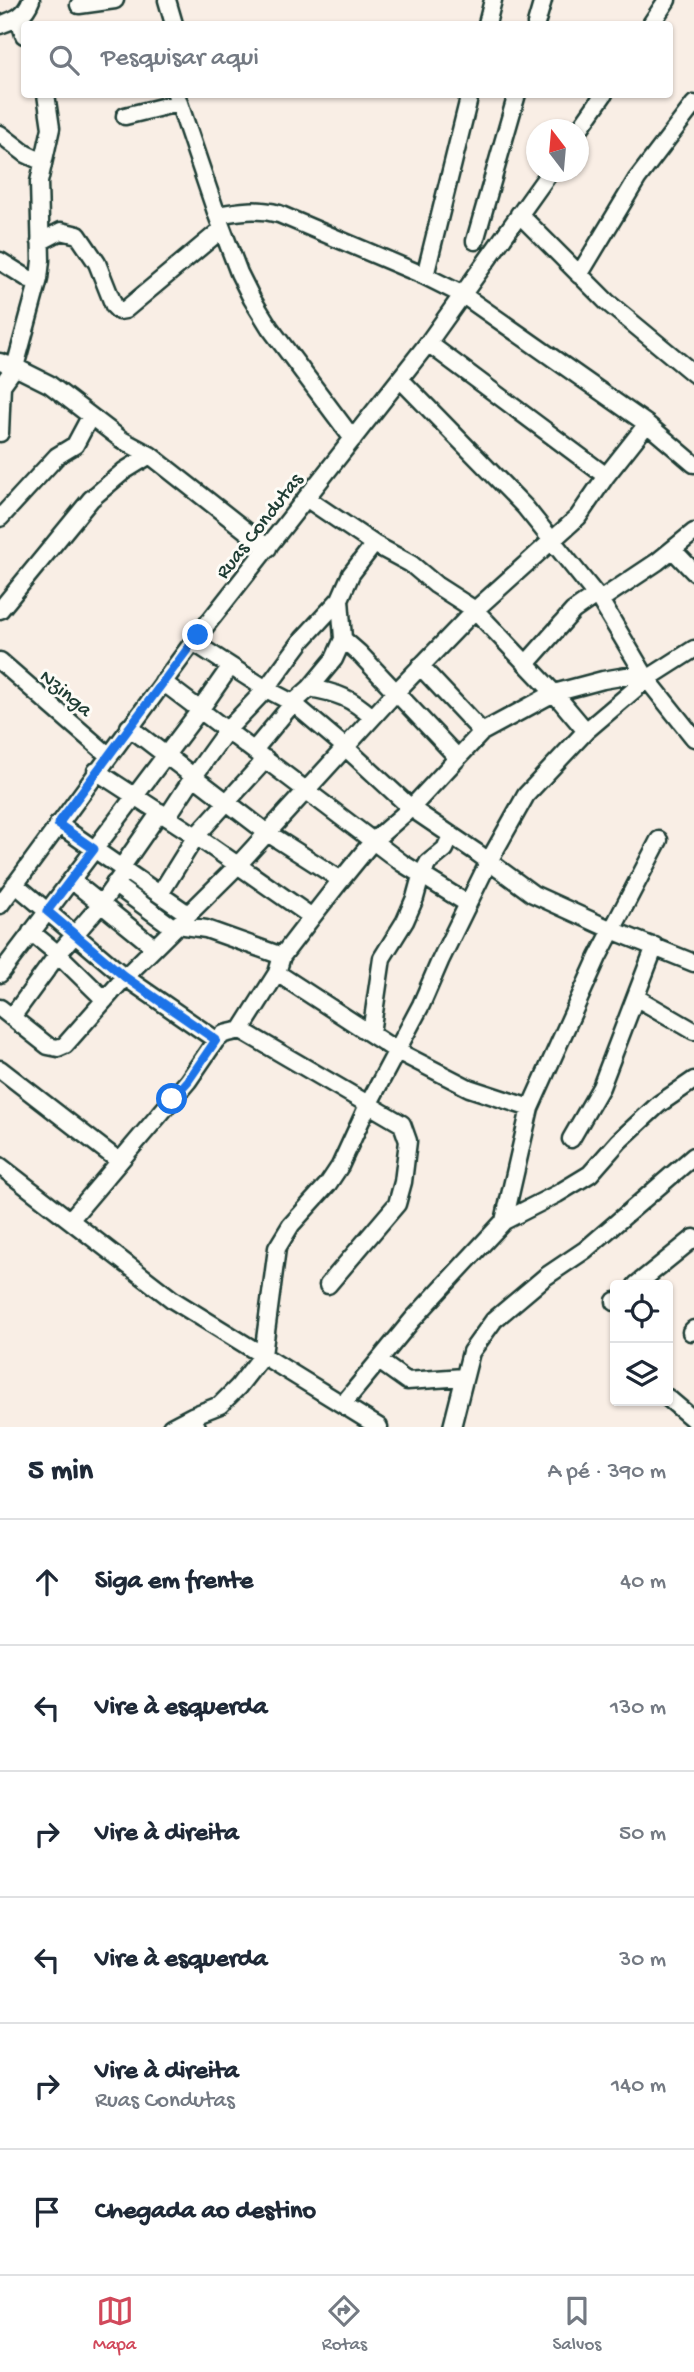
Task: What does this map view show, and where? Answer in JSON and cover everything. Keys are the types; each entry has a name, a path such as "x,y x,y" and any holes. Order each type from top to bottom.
{"street":[{"path":"0,25 19,18 26,12 31,0"},
{"path":"79,5 115,0"},
{"path":"167,0 173,21"},
{"path":"488,21 493,0"},
{"path":"537,21 543,0"},
{"path":"653,21 667,0"},
{"path":"19,18 21,25"},
{"path":"0,433 2,386 7,365 39,279 39,200 43,162 51,128 47,98"},
{"path":"425,276 469,98"},
{"path":"475,241 516,98"},
{"path":"587,119 601,98"},
{"path":"125,116 177,99 219,222 252,299 270,328 353,439"},
{"path":"579,275 637,180 694,104"},
{"path":"0,134 26,154 43,162"},
{"name":"Ruas Condutas","path":"0,905 108,754 193,642 428,343 543,182"},
{"path":"40,242 61,231 78,235 97,263 118,311 125,310 219,222 246,209 279,214 463,295 647,424 694,464"},
{"path":"519,214 607,302 694,374"},
{"path":"0,261 29,279 39,279"},
{"path":"428,343 606,476"},
{"path":"7,365 49,384 122,440 150,455 268,548"},
{"path":"400,379 506,486 598,598 645,676 694,738"},
{"path":"0,518 57,456 75,445 90,417"},
{"path":"374,544 356,566 340,599 303,639 266,689 227,730 123,869 101,904 6,1012 48,1046 58,1048 65,1045 125,977 237,866 420,666 475,610 578,517 647,424"},
{"path":"0,610 92,499 124,471 150,455"},
{"path":"306,498 374,544 411,564 421,575 475,610 554,693 586,732"},
{"path":"526,664 573,611 673,550 694,532"},
{"path":"673,550 694,572"},
{"path":"160,894 196,836 226,802 293,702 310,688 334,659 342,639 340,599"},
{"path":"342,639 359,653 458,758"},
{"path":"193,642 266,689 293,702 411,808 533,894 694,963"},
{"path":"171,1427 195,1422 220,1405 263,1355 277,1248 291,1225 328,1184 340,1166 368,1105 421,1005 489,861 526,795 586,732 645,676 694,649"},
{"name":"Nzinga","path":"0,661 108,754"},
{"path":"420,666 482,732"},
{"path":"0,974 230,667"},
{"path":"242,1030 265,988 277,973 282,956 341,880 372,842 411,808 482,732 554,693 603,680 645,676"},
{"path":"163,682 372,842 468,904"},
{"path":"310,688 355,701 372,717"},
{"path":"129,727 266,832 341,880"},
{"path":"96,771 196,836 312,917"},
{"path":"58,824 160,894 180,922"},
{"path":"371,1033 380,964 405,921 428,863 446,849 451,836"},
{"path":"504,1221 530,1108 612,930 659,840"},
{"path":"71,880 154,947"},
{"path":"15,884 125,977 216,1040"},
{"path":"114,884 180,922 282,956"},
{"path":"31,932 105,1000"},
{"path":"571,1139 601,1087 655,946"},
{"path":"277,973 397,1051 469,1088 530,1108"},
{"path":"637,998 694,1031"},
{"path":"70,1220 188,1081 216,1040 224,1034 242,1030 405,1129 408,1141 401,1194 391,1213 328,1285"},
{"path":"0,1069 120,1161"},
{"path":"343,1404 413,1319 504,1221 590,1174 619,1141 659,1104 694,1080"},
{"path":"452,1427 471,1352 494,1320 545,1277 585,1250 694,1156"},
{"path":"0,1166 173,1300 379,1427"},
{"path":"643,1280 691,1246"},
{"path":"379,1361 407,1381 464,1377"},
{"path":"673,1402 694,1420"}],"route":[{"path":"172,1099 216,1040 125,977 47,911 94,849 58,824 198,635"}]}
